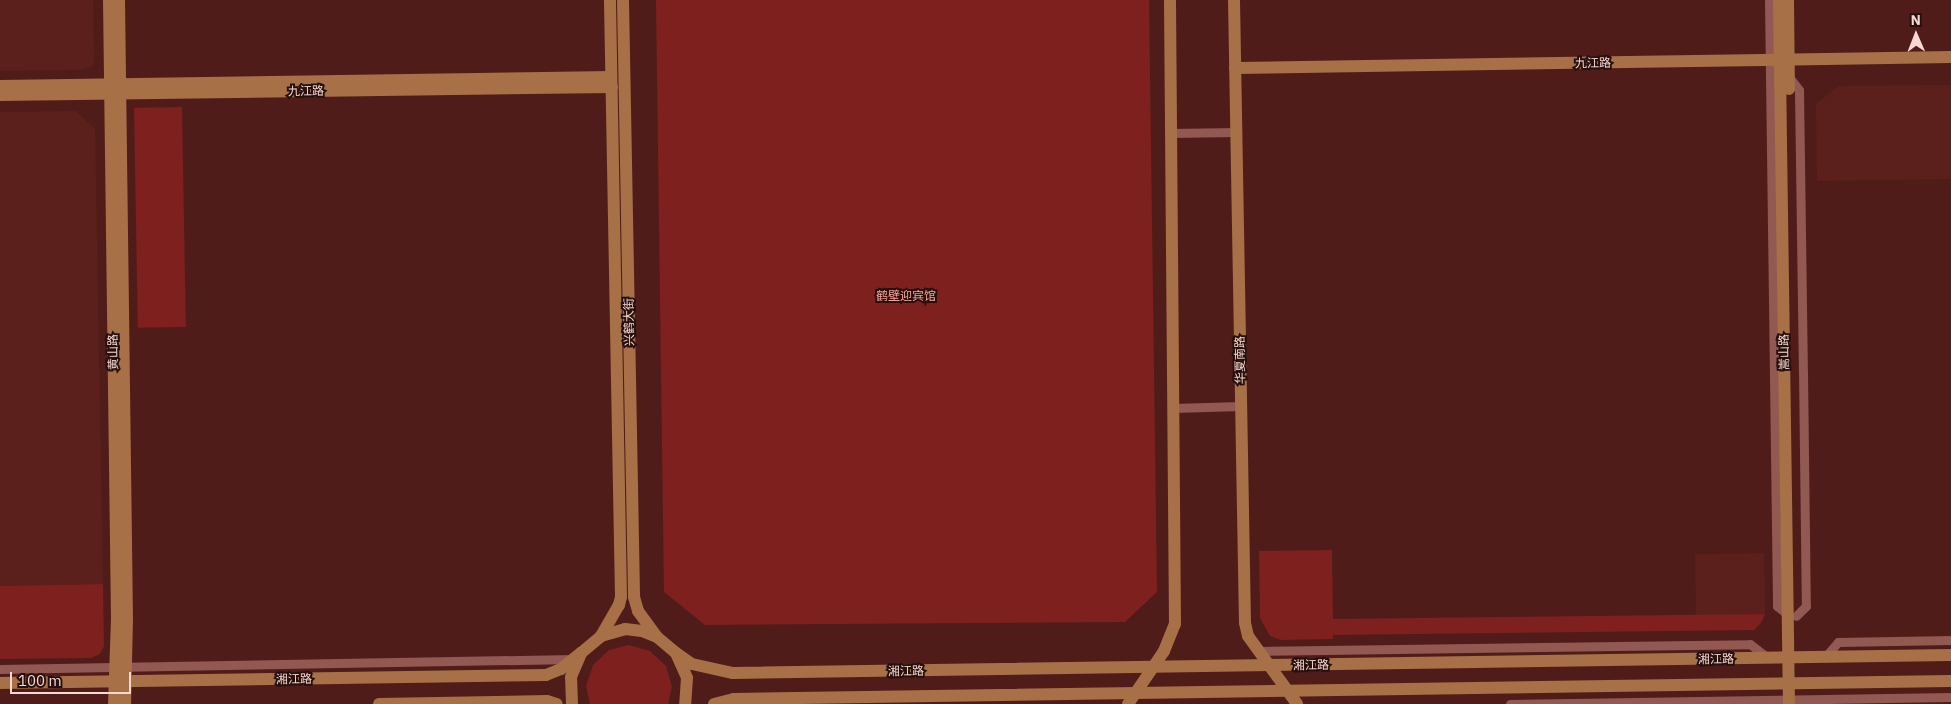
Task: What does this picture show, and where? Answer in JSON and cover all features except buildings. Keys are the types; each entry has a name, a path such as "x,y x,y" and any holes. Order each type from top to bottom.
{"main road":[{"name":"黄山路","path":"109,0 115,89"},
{"name":"黄山路","path":"119,0 115,89 117,619 120,675 125,704"},
{"name":"兴鹤大街","path":"601,636 619,605 621,597 610,0"},
{"name":"兴鹤大街","path":"623,0 634,597 638,611 657,636 676,653"},
{"path":"1132,699 1172,636 1176,624 1170,0"},
{"name":"华夏南路","path":"1234,0 1245,623 1248,636 1297,704"},
{"name":"嵩山路","path":"1779,0 1793,702"},
{"name":"嵩山路","path":"1781,66 1788,0"},
{"name":"九江路","path":"1781,66 1951,57"},
{"name":"九江路","path":"1235,72 1951,65"},
{"name":"九江路","path":"0,95 115,89 612,82"},
{"name":"九江路","path":"0,86 115,89"},
{"path":"572,704 571,677 578,656 601,636 625,629 642,631 657,636"},
{"path":"676,653 687,678 685,704"},
{"name":"湘江路","path":"676,653 692,664 733,673 1951,655"},
{"name":"湘江路","path":"0,683 120,675 546,675 561,668 578,656"},
{"name":"黄山路","path":"114,704 120,675"},
{"name":"湘江路","path":"714,704 734,699 1132,699 1288,691 1951,681"},
{"path":"379,704 547,701 556,704"}],"street":[{"path":"1769,0 1781,66 1777,606 1792,616"},
{"path":"1171,133 1236,132"},
{"path":"1173,408 1241,406"},
{"path":"1825,657 1838,642 1951,640"},
{"path":"1259,651 1750,644 1769,658"},
{"path":"0,670 120,675"},
{"path":"1510,704 1793,702 1951,697"}],"shaded area":[{"path":"0,0 93,0 94,61 92,67 80,70 0,71"},
{"path":"1951,85 1951,179 1817,181 1816,104 1839,86"},
{"path":"76,111 95,129 103,584 0,586 0,112"},
{"path":"1764,553 1765,614 1696,615 1695,554"}],"green space":[{"name":"鹤壁迎宾馆","path":"656,0 1149,0 1157,592 1125,622 705,625 664,592"},
{"path":"182,107 186,327 138,328 134,108"},
{"path":"1332,550 1333,619 1765,614 1761,623 1754,630 1333,635 1333,639 1281,640 1270,636 1260,618 1259,551"},
{"path":"103,584 104,646 100,654 91,658 0,659 0,586"},
{"path":"629,645 650,651 666,666 672,687 668,704 590,704 586,686 593,665 609,650"}]}
